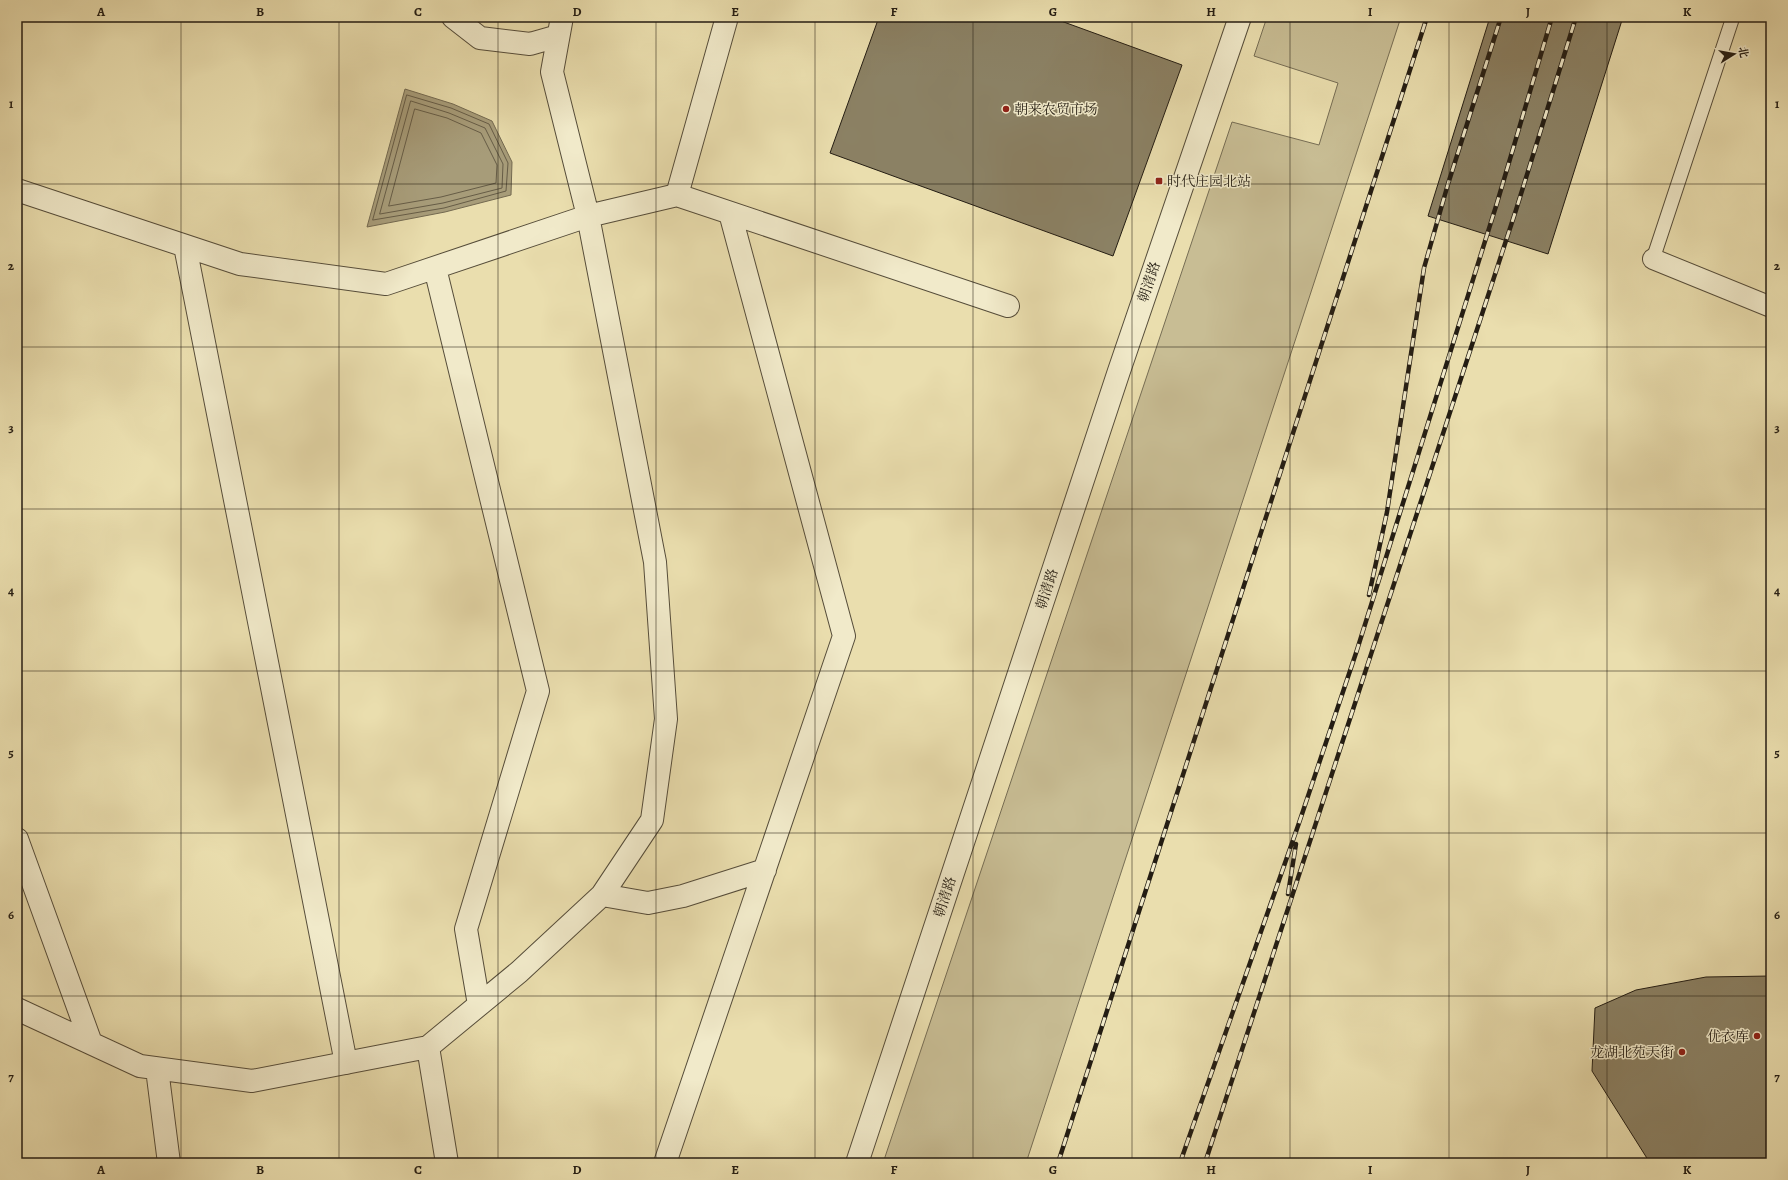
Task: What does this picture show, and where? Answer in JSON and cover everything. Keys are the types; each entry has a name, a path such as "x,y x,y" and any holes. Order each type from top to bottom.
{"street":[{"path":"453,17 480,38 530,44 560,27"},
{"path":"677,195 728,17"},
{"name":"朝清路","path":"857,1163 1119,371 1240,17"},
{"path":"17,1009 140,1066 252,1081 428,1047 519,972 602,895 652,820 666,719 655,562 588,216 552,72 560,27"},
{"path":"17,190 240,264 386,284 588,216 677,195 1008,306"},
{"path":"665,1163 844,636 730,213"},
{"path":"185,246 346,1063"},
{"path":"1653,259 1771,306"},
{"path":"435,268 538,691 466,929 479,1005"},
{"path":"17,839 90,1043"},
{"path":"602,895 648,902 684,896 764,870"},
{"path":"428,1047 447,1163"},
{"path":"157,1069 169,1163"}],"lane":[{"path":"1653,259 1734,17"}],"shaded area":[{"path":"1267,17 1401,17 1026,1163 883,1163 1232,122 1319,145 1338,83 1254,56"}],"water":[{"path":"405,89 453,104 492,121 512,162 511,195 445,212 367,227"}],"building":[{"name":"朝来农贸市场","path":"879,17 1050,17 1182,65 1113,256 830,153"},
{"path":"1490,17 1623,17 1548,254 1428,216"},
{"name":"龙湖北苑天街","path":"1770,976 1771,1163 1650,1163 1592,1071 1595,1008 1636,990 1706,977"}],"railway":[{"path":"1058,1163 1427,17"},
{"path":"1369,595 1387,512 1424,268 1448,184 1501,17"},
{"path":"1180,1163 1299,823 1357,650 1497,203 1552,17"},
{"path":"1205,1163 1516,210 1576,17"},
{"path":"1288,894 1296,844"}],"place":[{"name":"朝来农贸市场","path":"1006,109"},
{"name":"时代庄园北站","path":"1159,181"},
{"name":"优衣库","path":"1757,1036"},
{"name":"龙湖北苑天街","path":"1682,1052"}]}
